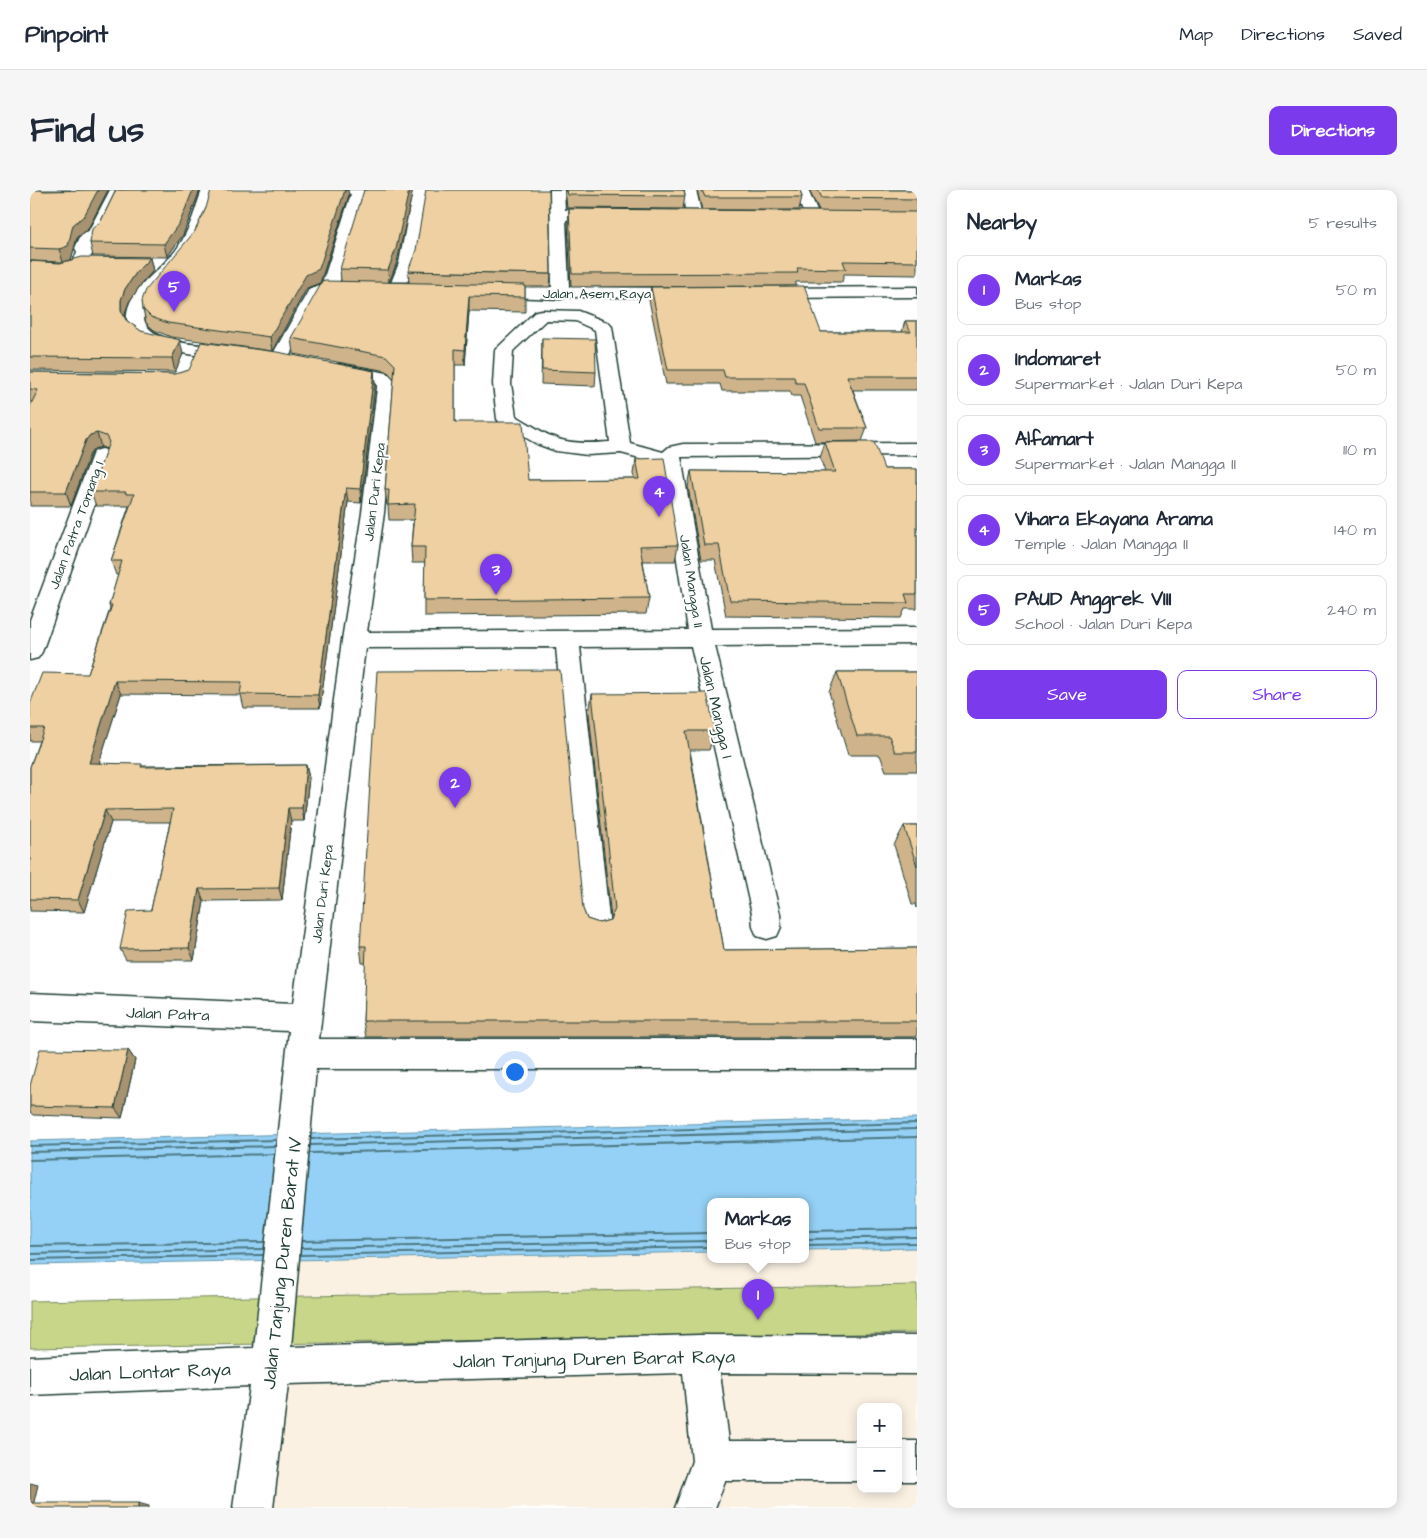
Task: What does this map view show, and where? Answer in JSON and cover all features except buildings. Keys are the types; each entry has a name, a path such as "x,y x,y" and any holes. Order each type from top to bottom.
{"street":[{"path":"80,266 87,238 95,233 117,190"},
{"name":"Jalan Duri Kepa","path":"209,190 200,217 184,250 162,264 135,309 136,326 146,336 155,341 193,357 281,360 380,377 386,382 373,513 354,640 307,1018"},
{"path":"329,289 360,190 350,190"},
{"path":"396,290 407,263 420,190"},
{"path":"557,190 561,294"},
{"path":"689,190 694,216"},
{"path":"801,190 812,218"},
{"path":"559,215 617,216"},
{"path":"675,216 714,216"},
{"path":"792,217 831,218"},
{"path":"281,360 315,292 329,289 416,290"},
{"name":"Jalan Asem Raya","path":"474,292 561,294 700,293"},
{"path":"749,293 917,292"},
{"path":"620,447 603,327 578,316 542,315 504,350 502,384 507,419 544,440 563,447 587,449 620,447 672,460 671,455 676,451 683,450 917,450"},
{"name":"Jalan Patra Tomang I","path":"30,652 102,455"},
{"name":"Jalan Mangga II","path":"354,640 701,638 672,460"},
{"name":"Jalan Mangga I","path":"767,927 766,914 701,638 917,636"},
{"path":"567,638 596,927"},
{"name":"Jalan Patra","path":"30,1008 307,1018"},
{"name":"Jalan Tanjung Duren Barat IV","path":"253,1508 272,1354 307,1018"},
{"path":"302,1054 917,1054"},
{"name":"Jalan Tanjung Duren Barat Raya","path":"272,1354 917,1355"},
{"name":"Jalan Lontar Raya","path":"30,1376 272,1354"},
{"path":"695,1508 712,1461 699,1354"},
{"path":"712,1461 857,1461"},
{"path":"902,1461 917,1461"}],"shaded area":[{"path":"917,1248 917,1508 269,1508 289,1260 707,1252 707,1263 809,1263 809,1250"}],"green space":[{"path":"917,1285 917,1333 30,1348 30,1301"}],"water":[{"path":"917,1118 917,1248 809,1250 809,1198 707,1198 707,1252 30,1265 30,1141"}],"place":[{"name":"PAUD Anggrek VIII","path":"174,312"},
{"name":"Vihara Ekayana Arama","path":"659,517"},
{"name":"Alfamart","path":"496,595"},
{"name":"Indomaret","path":"455,808"},
{"name":"Markas","path":"758,1320"}]}
